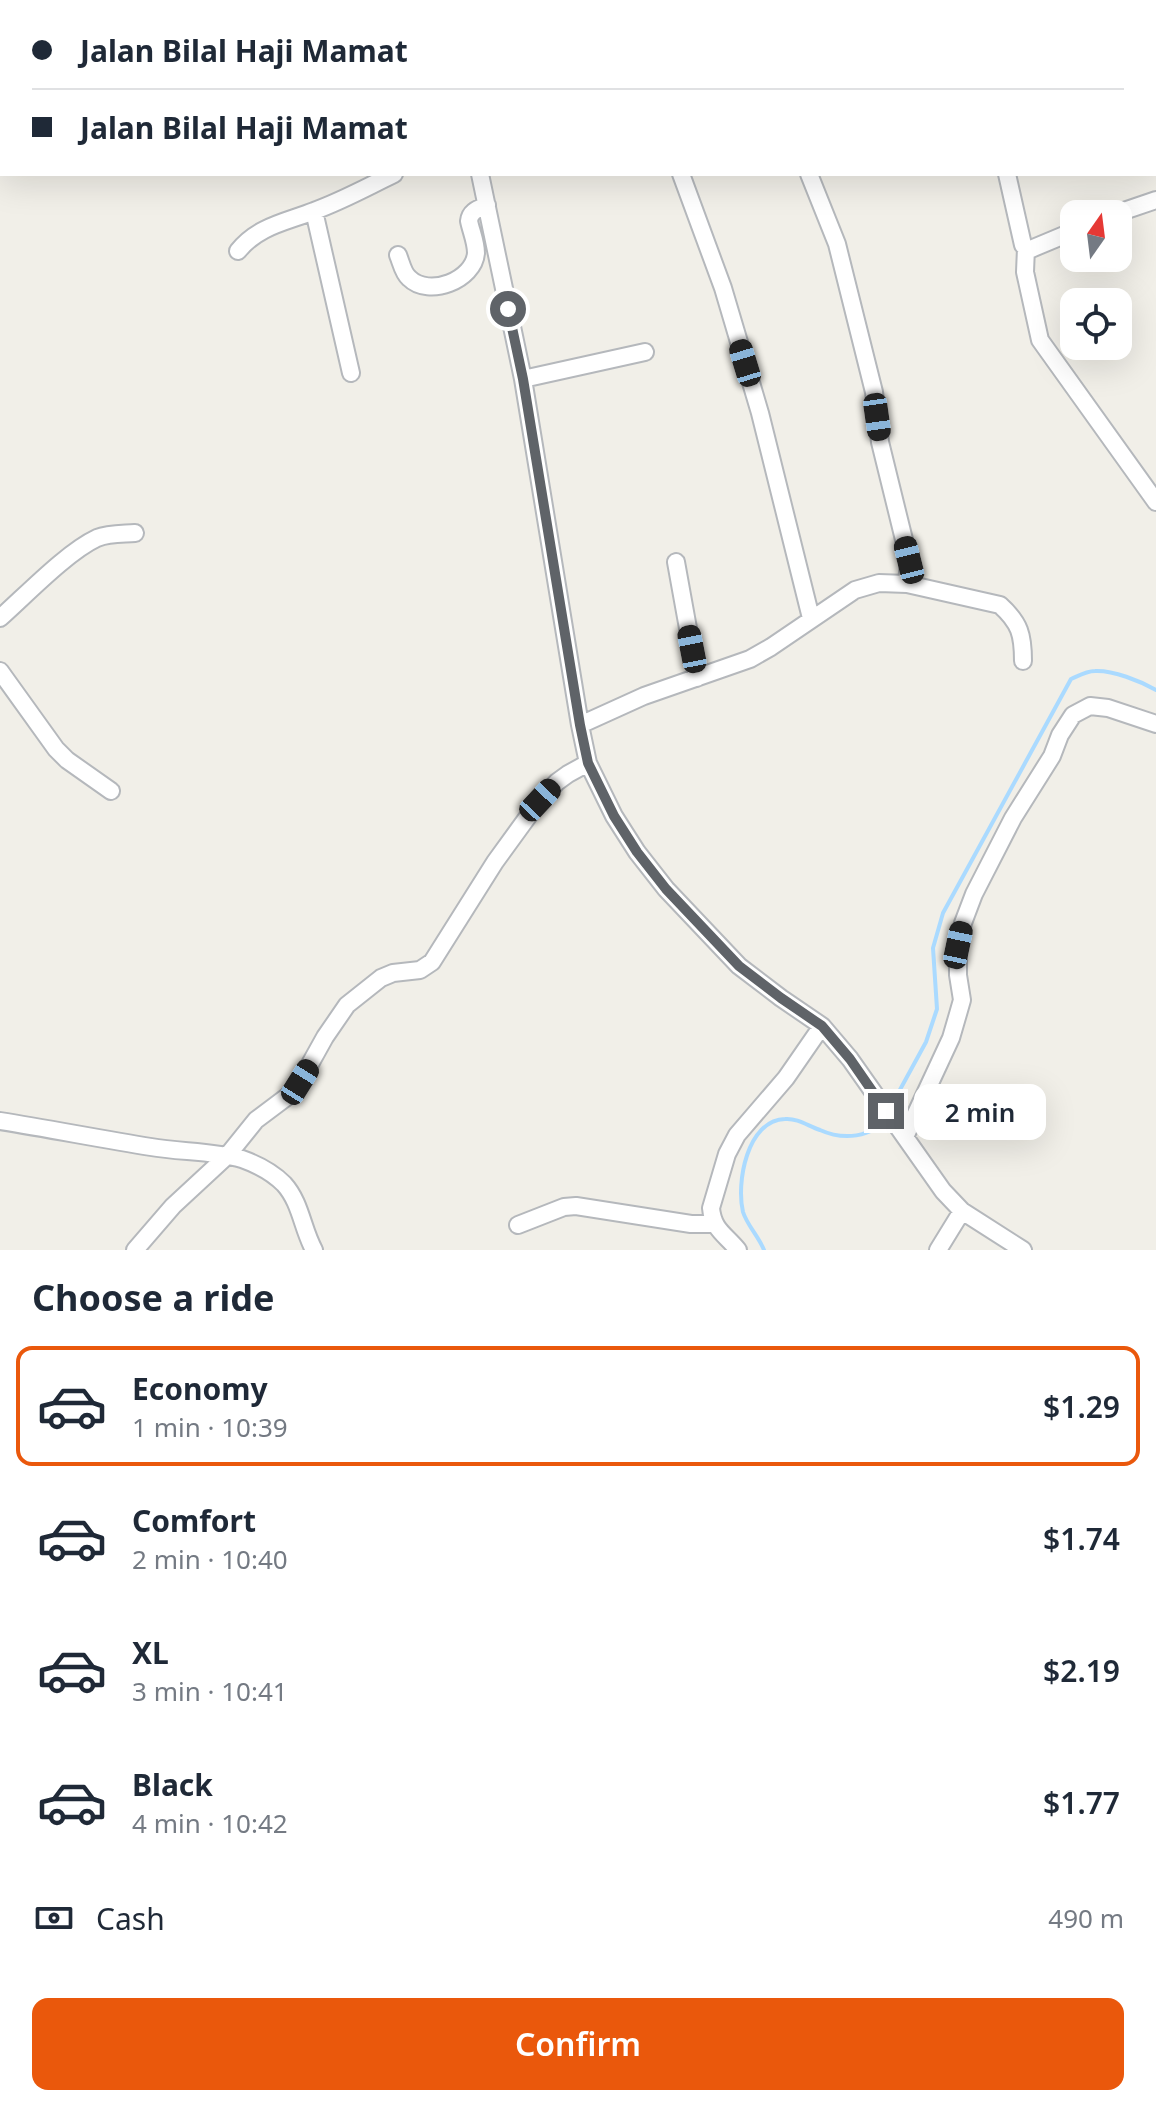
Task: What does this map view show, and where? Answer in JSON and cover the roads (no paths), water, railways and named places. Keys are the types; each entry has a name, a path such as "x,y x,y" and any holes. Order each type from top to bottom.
{"street":[{"path":"238,251 264,228 314,211 388,176"},
{"path":"480,176 523,379 580,725 588,763 614,816 666,889 739,966 822,1026 850,1059 943,1191 962,1211 1023,1250"},
{"path":"682,176 723,288 752,385 811,618"},
{"path":"810,176 837,244 874,392 888,476 909,560 907,584"},
{"path":"1007,176 1026,248 1025,272 1040,340 1156,502"},
{"path":"1132,208 1156,200"},
{"path":"398,255 409,279 418,284 436,286 462,276 474,263 476,254 470,216 487,205"},
{"path":"314,211 351,373"},
{"path":"1026,248 1031,249 1060,237"},
{"path":"523,379 645,352"},
{"path":"0,618 65,560 96,538 135,533"},
{"path":"676,562 697,678"},
{"path":"580,725 632,701 750,659 855,590 879,583 907,584 1000,605 1012,615 1023,637 1023,661"},
{"path":"0,671 56,749 111,791"},
{"path":"900,1131 951,1038 962,1000 958,945 974,894 1013,818 1052,756 1060,735 1073,715 1090,706 1108,708 1156,724"},
{"path":"135,1250 173,1206 227,1156 256,1120 288,1096 300,1082 330,1027 347,1005 381,978 393,973 420,970 432,962 495,862 540,800 557,782 588,763"},
{"path":"738,1250 716,1229 711,1208 727,1154 737,1135 786,1078 822,1026"},
{"path":"0,1121 227,1156 251,1163 275,1177 298,1204 314,1250"},
{"path":"518,1225 564,1207 576,1206 691,1224 714,1224"},
{"path":"938,1250 962,1211"}],"waterway":[{"path":"890,1108 926,1042 937,1009 933,948 943,913 1071,679 1088,672 1110,672 1156,690"},
{"path":"764,1250 745,1217 741,1200 747,1155 761,1130 772,1122 790,1119 829,1133 856,1135 873,1129 886,1116"}]}
